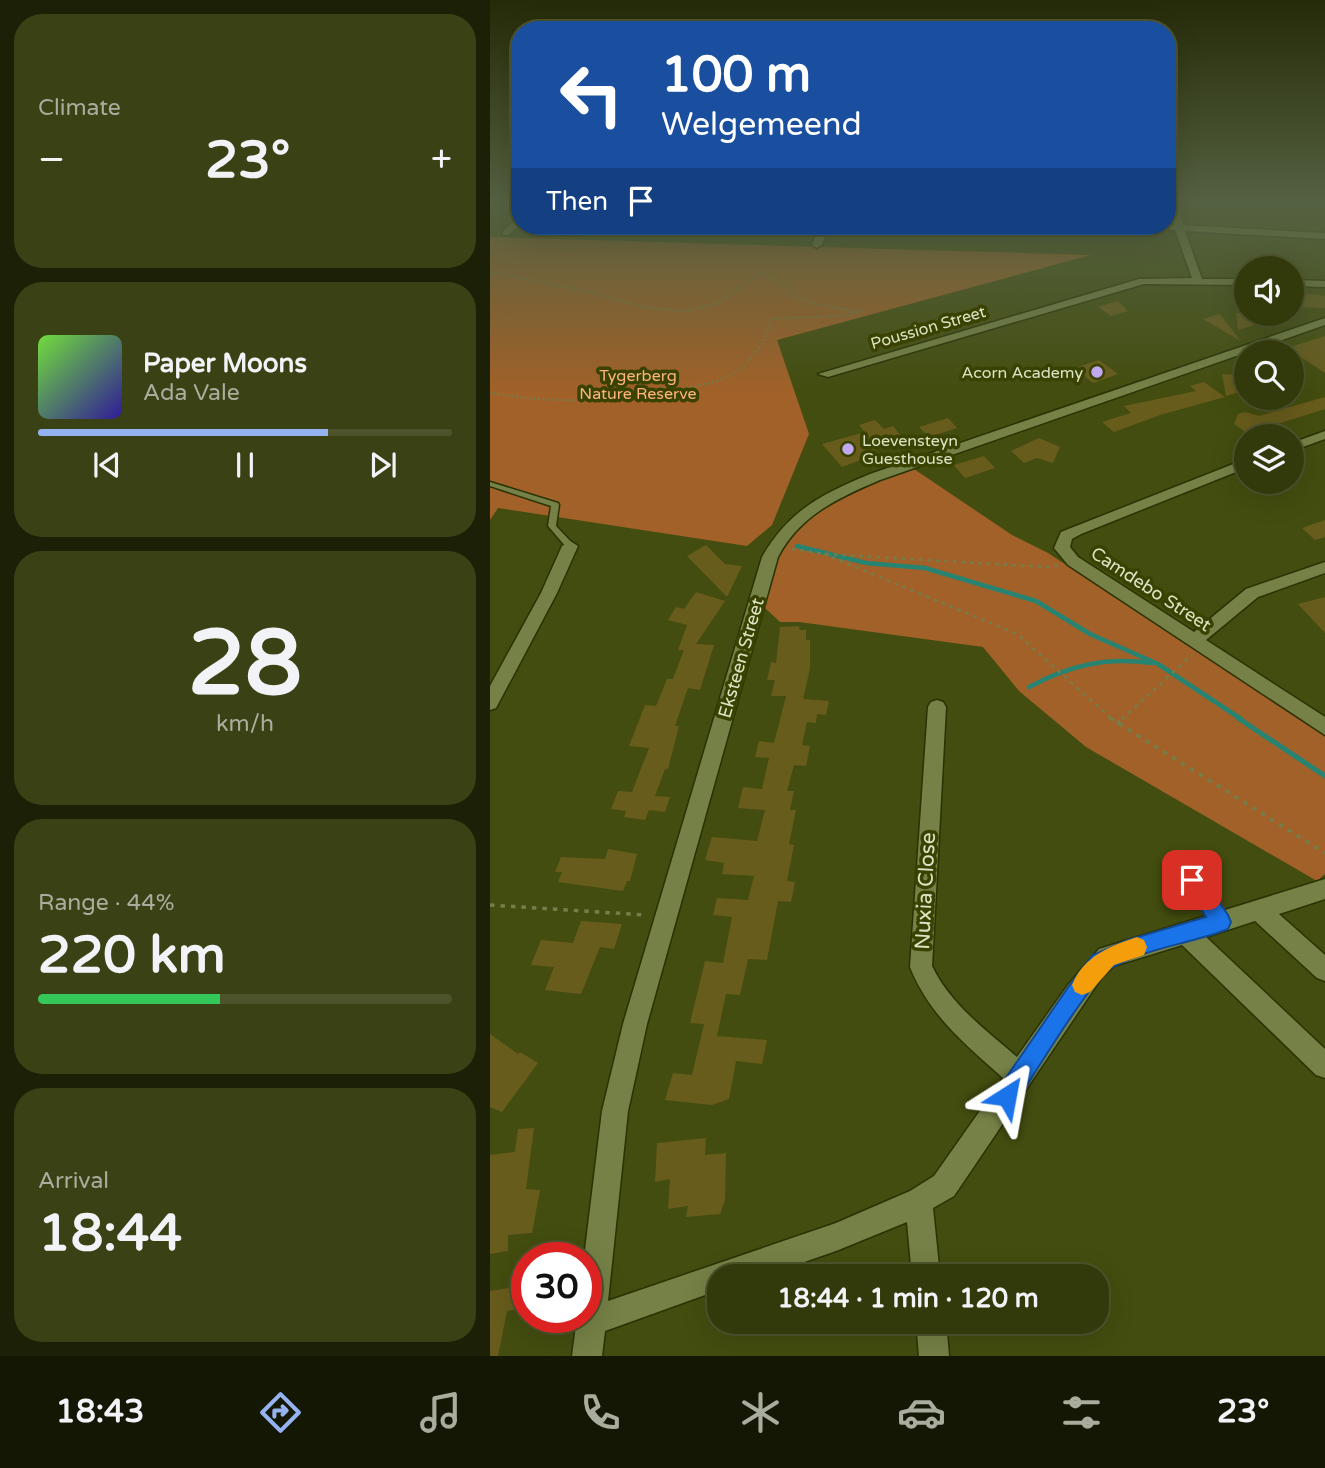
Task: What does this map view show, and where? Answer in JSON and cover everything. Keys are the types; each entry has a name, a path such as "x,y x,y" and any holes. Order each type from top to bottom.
{"street":[{"path":"1193,265 1198,280"},
{"name":"Poussion Street","path":"824,374 1143,281 1234,282"},
{"path":"1304,283 1325,284"},
{"name":"Eksteen Street","path":"601,1242 615,1111 635,1024 775,546 782,533 813,507 875,477 1325,321"},
{"path":"1304,443 1325,435"},
{"name":"Camdebo Street","path":"1234,468 1066,536 1062,548 1073,561 1325,727"},
{"path":"490,703 549,593 570,546"},
{"path":"1198,643 1252,593 1325,567"},
{"name":"Nuxia Close","path":"937,707 921,967 926,983 938,998 1020,1076"},
{"path":"754,1264 873,1222 919,1203 943,1186 1076,993 1101,962 1128,950 1325,889"},
{"path":"1259,910 1325,970"},
{"path":"1186,933 1325,1066"},
{"path":"919,1203 925,1264"},
{"path":"602,1317 707,1281"},
{"name":"Eksteen Street","path":"587,1356 590,1333"},
{"path":"932,1334 934,1356"}],"lane":[{"path":"490,485 555,505 552,526 570,546"},
{"path":"1192,880 1221,922"}],"path":[{"path":"490,272 582,290 647,308 686,311 718,303 762,272 784,284 791,294 810,303 861,312 850,316 794,316 772,319 763,346 740,369 717,382 628,399 592,402 540,401 490,393"},
{"path":"775,546 824,554 1048,568 1073,561"},
{"path":"824,554 1017,634 1117,724 1325,853"},
{"path":"1117,724 1198,643"},
{"path":"490,905 667,917"}],"green space":[{"name":"Tygerberg Nature Reserve","path":"490,265 1053,265 777,340 809,434 772,525 747,546 498,508 490,520"},
{"path":"914,469 1012,535 1048,553 1325,735 1325,874 1317,881 1086,747 1019,691 983,647 799,622 780,622 764,607 781,552 801,524 830,503"}],"building":[{"path":"1304,293 1325,296 1325,308 1304,307"},
{"path":"1118,301 1128,311 1111,316 1098,307"},
{"path":"1220,314 1239,340 1203,319"},
{"path":"1325,336 1325,373 1304,359 1304,343"},
{"name":"Acorn Academy","path":"1099,360 1118,374 1093,383 1075,368"},
{"path":"1222,374 1234,375 1234,394 1226,396"},
{"path":"1204,382 1225,397 1160,415 1114,432 1102,422 1131,413 1124,406 1196,391 1190,386"},
{"path":"1325,397 1325,409 1278,424 1234,424 1238,414 1245,412 1259,416 1280,410 1304,410 1304,403"},
{"path":"948,418 957,428 929,437 919,427"},
{"path":"875,420 884,429 893,426 901,436 894,439 898,443 871,451 874,455 842,467 822,444 865,432 859,425"},
{"path":"1039,438 1060,447 1053,463 1037,458 1024,463 1011,451"},
{"path":"984,456 995,468 965,478 954,465"},
{"path":"1325,520 1325,537 1315,540 1302,528"},
{"path":"706,545 725,564 742,566 727,597 687,556"},
{"path":"696,592 725,601 696,644 714,645 700,690 688,688 675,726 679,726 668,769 665,769 655,796 670,797 665,812 649,810 645,820 624,817 626,811 611,809 618,791 632,792 649,748 629,746 645,705 656,706 667,679 673,679 684,650 678,650 687,625 668,620 676,607 684,609"},
{"path":"1325,597 1325,633 1298,604"},
{"path":"799,626 800,630 806,630 806,640 810,640 810,668 803,699 829,701 826,715 817,714 816,723 807,722 802,745 810,746 806,766 794,765 787,791 794,791 790,810 796,810 789,844 794,845 787,881 795,882 791,902 778,901 767,960 748,959 740,995 726,994 717,1036 767,1040 762,1064 736,1061 729,1099 712,1105 665,1100 673,1073 692,1075 704,1024 690,1023 705,961 723,963 732,917 713,915 717,898 748,900 754,876 722,874 724,863 705,860 712,837 757,841 765,810 738,808 743,787 762,789 769,758 755,757 759,741 774,743 786,696 771,696 775,680 767,680 771,662 776,663 780,627"},
{"path":"608,849 637,854 630,881 627,881 623,891 558,882 562,872 555,872 561,857 605,859"},
{"path":"581,921 622,924 614,949 600,947 581,994 545,990 554,967 531,965 541,940 573,943"},
{"path":"490,1034 518,1054 520,1052 538,1063 502,1112 490,1107"},
{"path":"534,1128 526,1189 540,1190 532,1233 508,1235 508,1251 490,1254 490,1155 515,1152 518,1129"},
{"path":"706,1138 705,1155 726,1153 725,1200 720,1214 686,1217 688,1206 668,1209 670,1179 655,1182 657,1143"},
{"path":"511,1288 511,1310 507,1311 498,1356 490,1356 490,1291"}],"waterway":[{"path":"797,546 866,563 925,568 1036,601 1090,634 1158,664 1241,719"},
{"path":"1029,687 1059,673 1089,664 1119,661 1152,663"},
{"path":"1238,718 1325,776"}],"slow traffic":[{"path":"1082,985 1107,957 1137,947"}],"place":[{"name":"Acorn Academy","path":"1097,372"},
{"name":"Loevensteyn Guesthouse","path":"848,449"}],"route":[{"path":"1007,1096 1076,993 1107,957 1221,922 1192,880"}]}
